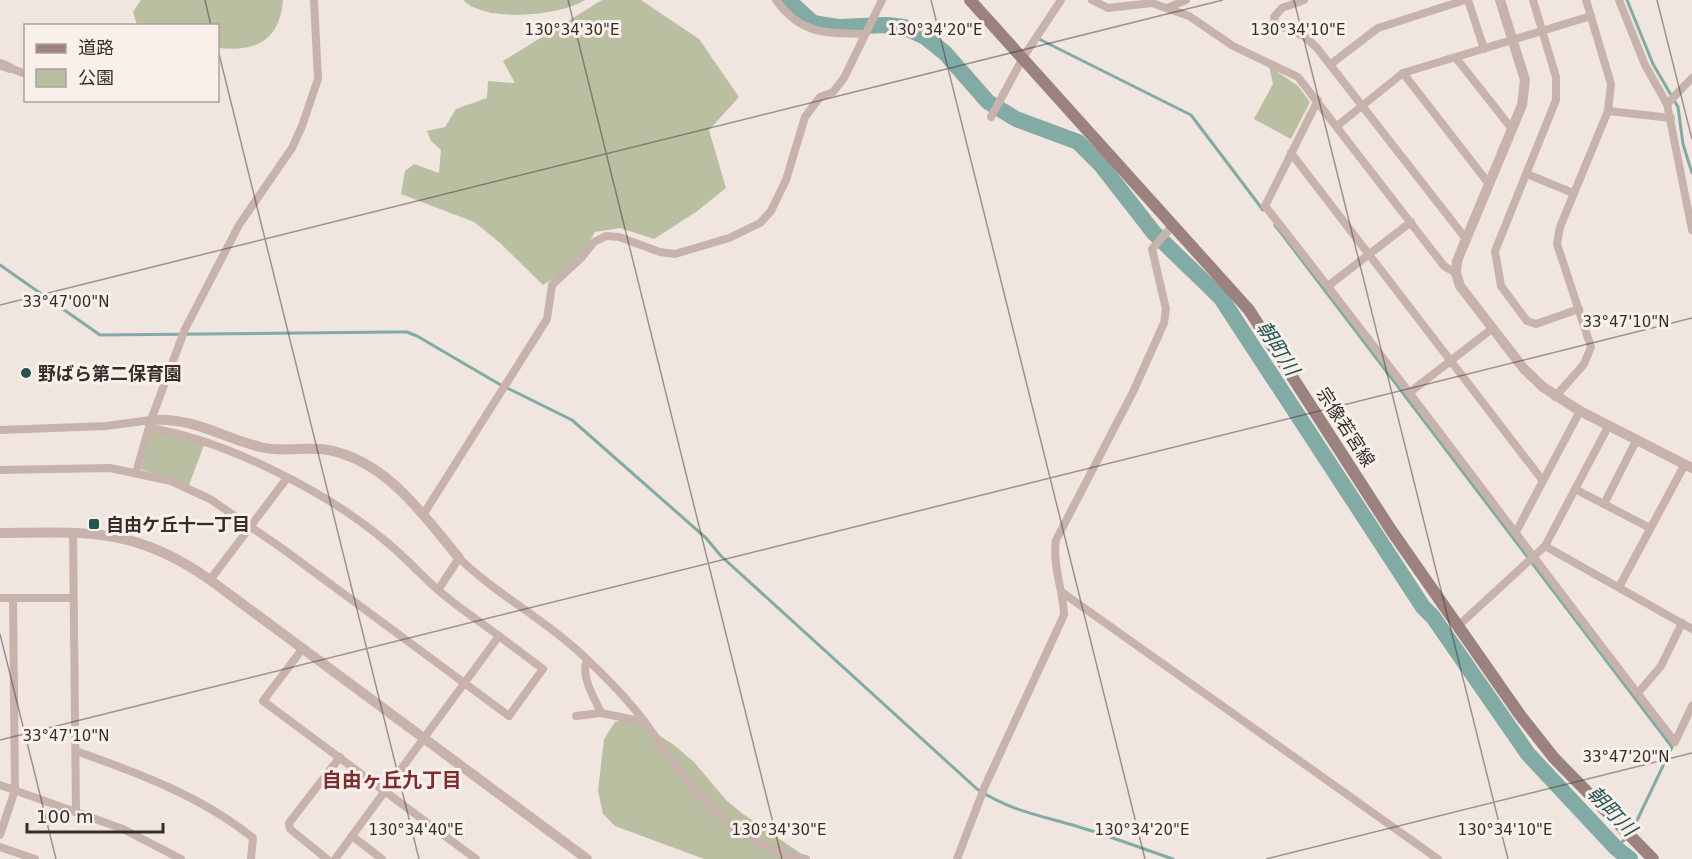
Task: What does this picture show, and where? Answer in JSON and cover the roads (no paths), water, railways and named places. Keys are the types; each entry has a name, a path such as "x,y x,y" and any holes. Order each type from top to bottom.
{"main road":[{"name":"宗像若宮線","path":"970,0 1024,56 1249,310 1385,520 1520,715 1554,758 1653,859"}],"street":[{"path":"136,472 150,424 190,318 239,225 292,148 302,126 318,79 314,0"},
{"path":"776,0 799,24 818,33 865,34"},
{"path":"423,515 547,319 552,285 582,257 594,242 606,236 619,237 660,252 675,254 729,238 760,223 771,211 786,180 805,117 820,97 833,92 882,0"},
{"path":"991,117 1024,56 1061,0"},
{"path":"1092,0 1108,8 1152,3 1189,16 1233,46 1298,77 1444,266 1456,273"},
{"path":"1167,8 1186,0"},
{"path":"1304,0 1282,8 1274,17 1275,24 1304,36 1331,64 1466,240"},
{"path":"1331,64 1378,28 1467,0 1484,49"},
{"path":"1500,0 1525,86 1522,105 1457,261 1456,273 1465,294 1524,369 1555,397 1688,466 1650,528 1619,587"},
{"path":"1533,0 1556,77 1556,100 1495,251 1501,286 1527,321 1536,324 1579,309"},
{"path":"1555,397 1589,356 1590,338 1557,244 1560,227 1573,193 1608,111 1611,84 1586,0"},
{"path":"1619,0 1646,65 1667,104 1692,230"},
{"path":"1337,126 1403,73 1591,16"},
{"path":"1456,58 1512,129"},
{"path":"5,66 24,73"},
{"path":"1403,73 1489,184"},
{"path":"1667,104 1692,78"},
{"path":"1318,100 1265,206 1516,532 1532,558 1675,741 1692,706"},
{"path":"1608,111 1671,118"},
{"path":"1291,153 1543,481"},
{"path":"1527,174 1573,193"},
{"path":"1328,286 1411,222"},
{"path":"957,859 985,786 1060,628 1064,615 1063,592 1054,553 1056,540 1133,392 1164,323 1166,309 1152,249 1174,224"},
{"path":"1409,393 1493,328"},
{"path":"1516,532 1580,411"},
{"path":"0,430 187,421 274,450 330,450 351,458 390,480 410,497 459,558 478,577 546,624 587,660 625,698 695,794 744,836 768,848 806,859"},
{"path":"0,470 110,468 171,481 210,499 251,526 509,716 543,669 438,590 384,540 357,519 287,478 183,433 150,424"},
{"path":"1458,626 1545,546 1609,425"},
{"path":"1604,504 1637,439"},
{"path":"210,580 287,478"},
{"path":"1575,489 1650,528"},
{"path":"73,532 76,812"},
{"path":"0,533 105,534 137,540 166,552 210,580 586,859"},
{"path":"1545,546 1692,629"},
{"path":"438,590 459,558"},
{"path":"1063,592 1438,859"},
{"path":"0,598 73,598"},
{"path":"0,835 15,790 13,598"},
{"path":"1638,693 1661,666 1682,623"},
{"path":"335,859 499,636"},
{"path":"303,648 263,701 476,859"},
{"path":"587,660 585,665 591,693 601,713"},
{"path":"576,716 601,713 645,723"},
{"path":"76,751 177,790 210,809 253,838 251,859"},
{"path":"327,859 290,829 289,823 340,757"},
{"path":"0,785 123,829 181,859"},
{"path":"352,836 382,859"},
{"path":"0,847 35,859"}],"waterway":[{"name":"朝町川","path":"788,0 813,23 838,27 887,25 904,27 925,37 945,53 988,102 1016,119 1078,142 1101,165 1154,233 1221,298 1423,607 1433,617 1528,754 1616,848 1630,859"},
{"path":"1627,0 1653,64 1678,107 1683,144 1692,173"},
{"path":"1039,39 1191,115 1263,210"},
{"path":"1275,225 1672,747 1631,833"},
{"path":"0,265 100,335 407,332 417,336 499,384 572,420 706,538 721,556 977,789 1001,803 1173,859"},
{"path":"1616,848 1626,838"}],"place":[{"name":"野ばら第二保育園","path":"26,373"},
{"name":"自由ケ丘十一丁目","path":"94,524"}],"district":[{"name":"自由ヶ丘九丁目","path":"392,780"}]}
